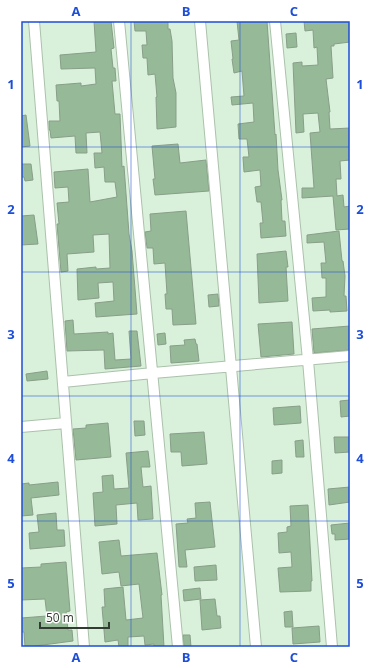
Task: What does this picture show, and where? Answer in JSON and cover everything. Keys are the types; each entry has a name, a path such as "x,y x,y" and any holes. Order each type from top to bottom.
{"street":[{"path":"34,21 84,647"},
{"path":"119,21 178,647"},
{"path":"200,21 256,647"},
{"path":"276,21 308,360 332,647"},
{"path":"63,382 350,356"},
{"path":"21,427 66,423"}],"building":[{"path":"94,21 111,21 114,48 111,49 116,81 112,81 115,114 120,114 122,167 124,166 137,314 96,317 95,303 114,301 113,282 98,283 99,298 78,300 77,269 96,267 96,269 110,268 109,234 93,235 94,252 67,254 68,271 61,272 57,224 59,224 57,203 69,202 68,187 55,188 54,172 88,169 90,202 117,197 115,182 105,182 104,167 95,168 94,153 102,153 100,132 86,133 87,153 76,153 75,136 51,138 49,130 49,121 60,121 59,101 57,101 56,85 81,83 81,86 96,84 95,68 61,69 60,55 96,52"},
{"path":"134,21 168,21 168,29 170,29 172,41 173,78 176,93 176,127 157,129 155,74 148,75 147,58 143,58 142,45 147,45 146,31 135,31"},
{"path":"237,21 267,21 275,135 276,134 278,170 282,200 282,221 285,221 286,236 261,238 260,223 263,223 261,202 257,202 255,187 261,186 260,170 244,172 243,157 249,157 247,139 239,139 238,124 254,122 253,103 232,105 231,97 244,96 242,71 234,73 232,59 231,41 239,40"},
{"path":"304,21 350,21 350,42 334,44 334,46 331,46 333,78 326,79 330,112 330,129 350,128 350,160 340,161 341,179 336,179 337,196 343,195 344,207 350,206 350,229 336,230 333,196 302,198 302,188 314,188 310,133 320,132 318,113 303,114 304,132 296,133 293,63 302,62 302,66 318,65 317,47 314,48 313,30 305,31"},
{"path":"296,33 297,47 287,48 286,34"},
{"path":"26,115 30,146 21,147 21,116"},
{"path":"178,144 180,163 206,160 209,191 155,195 152,146"},
{"path":"21,164 31,164 33,180 25,181 24,177 21,177"},
{"path":"186,211 196,324 173,325 172,309 166,309 165,294 167,294 165,263 154,264 153,248 147,248 145,232 151,231 150,214"},
{"path":"34,215 38,244 21,245 21,216"},
{"path":"339,231 345,276 344,296 346,296 347,311 313,311 312,298 326,297 326,278 322,278 321,263 326,263 324,242 307,243 307,235"},
{"path":"286,251 288,267 286,267 288,301 259,303 257,254"},
{"path":"218,294 219,306 209,307 208,295"},
{"path":"73,320 74,334 113,333 115,360 131,359 129,331 137,331 141,366 105,369 104,350 67,351 65,321"},
{"path":"292,322 294,354 261,357 258,324"},
{"path":"350,326 350,350 314,353 312,329"},
{"path":"165,333 166,344 158,345 157,334"},
{"path":"195,339 199,361 171,363 170,346 185,345 184,340"},
{"path":"47,371 48,379 27,381 26,374"},
{"path":"350,400 350,416 341,417 340,401"},
{"path":"300,406 301,423 274,425 273,408"},
{"path":"134,421 144,421 145,435 135,436"},
{"path":"108,423 111,457 76,460 73,429 86,428 86,425"},
{"path":"204,432 207,464 182,466 181,452 171,452 170,434"},
{"path":"334,437 350,437 350,452 335,453"},
{"path":"303,440 304,457 296,457 295,441"},
{"path":"148,451 150,467 141,467 143,487 151,486 153,519 138,520 137,503 116,505 117,524 95,526 93,493 103,492 102,476 113,475 114,489 129,488 126,453"},
{"path":"282,460 282,473 272,474 272,461"},
{"path":"58,482 59,495 31,498 33,515 21,516 21,484 29,483 29,485"},
{"path":"350,487 350,502 329,505 328,489"},
{"path":"210,502 215,547 185,550 187,567 179,567 176,524 188,523 187,519 196,518 195,503"},
{"path":"308,505 312,581 311,591 280,592 278,568 292,567 291,552 279,553 278,533 287,532 287,527 291,526 290,506"},
{"path":"56,513 57,530 64,530 65,546 30,549 29,533 39,532 37,515"},
{"path":"350,523 350,539 335,540 335,534 332,534 331,525"},
{"path":"119,540 121,556 157,553 162,595 164,647 154,647 154,644 145,645 144,636 128,637 128,647 119,647 118,640 105,642 102,607 105,607 104,589 123,587 126,620 143,618 139,584 121,586 119,572 102,574 99,542"},
{"path":"66,562 70,611 66,612 68,630 72,630 73,641 35,646 36,647 25,647 24,632 21,632 21,618 47,616 45,599 21,600 21,568 41,567 41,564"},
{"path":"216,565 217,580 195,581 194,567"},
{"path":"200,588 201,599 184,601 183,590"},
{"path":"215,599 217,616 220,616 221,628 202,630 200,600"},
{"path":"292,611 293,627 285,627 284,612"},
{"path":"319,626 320,642 293,644 292,628"},
{"path":"183,635 190,635 191,647 184,647"}]}
